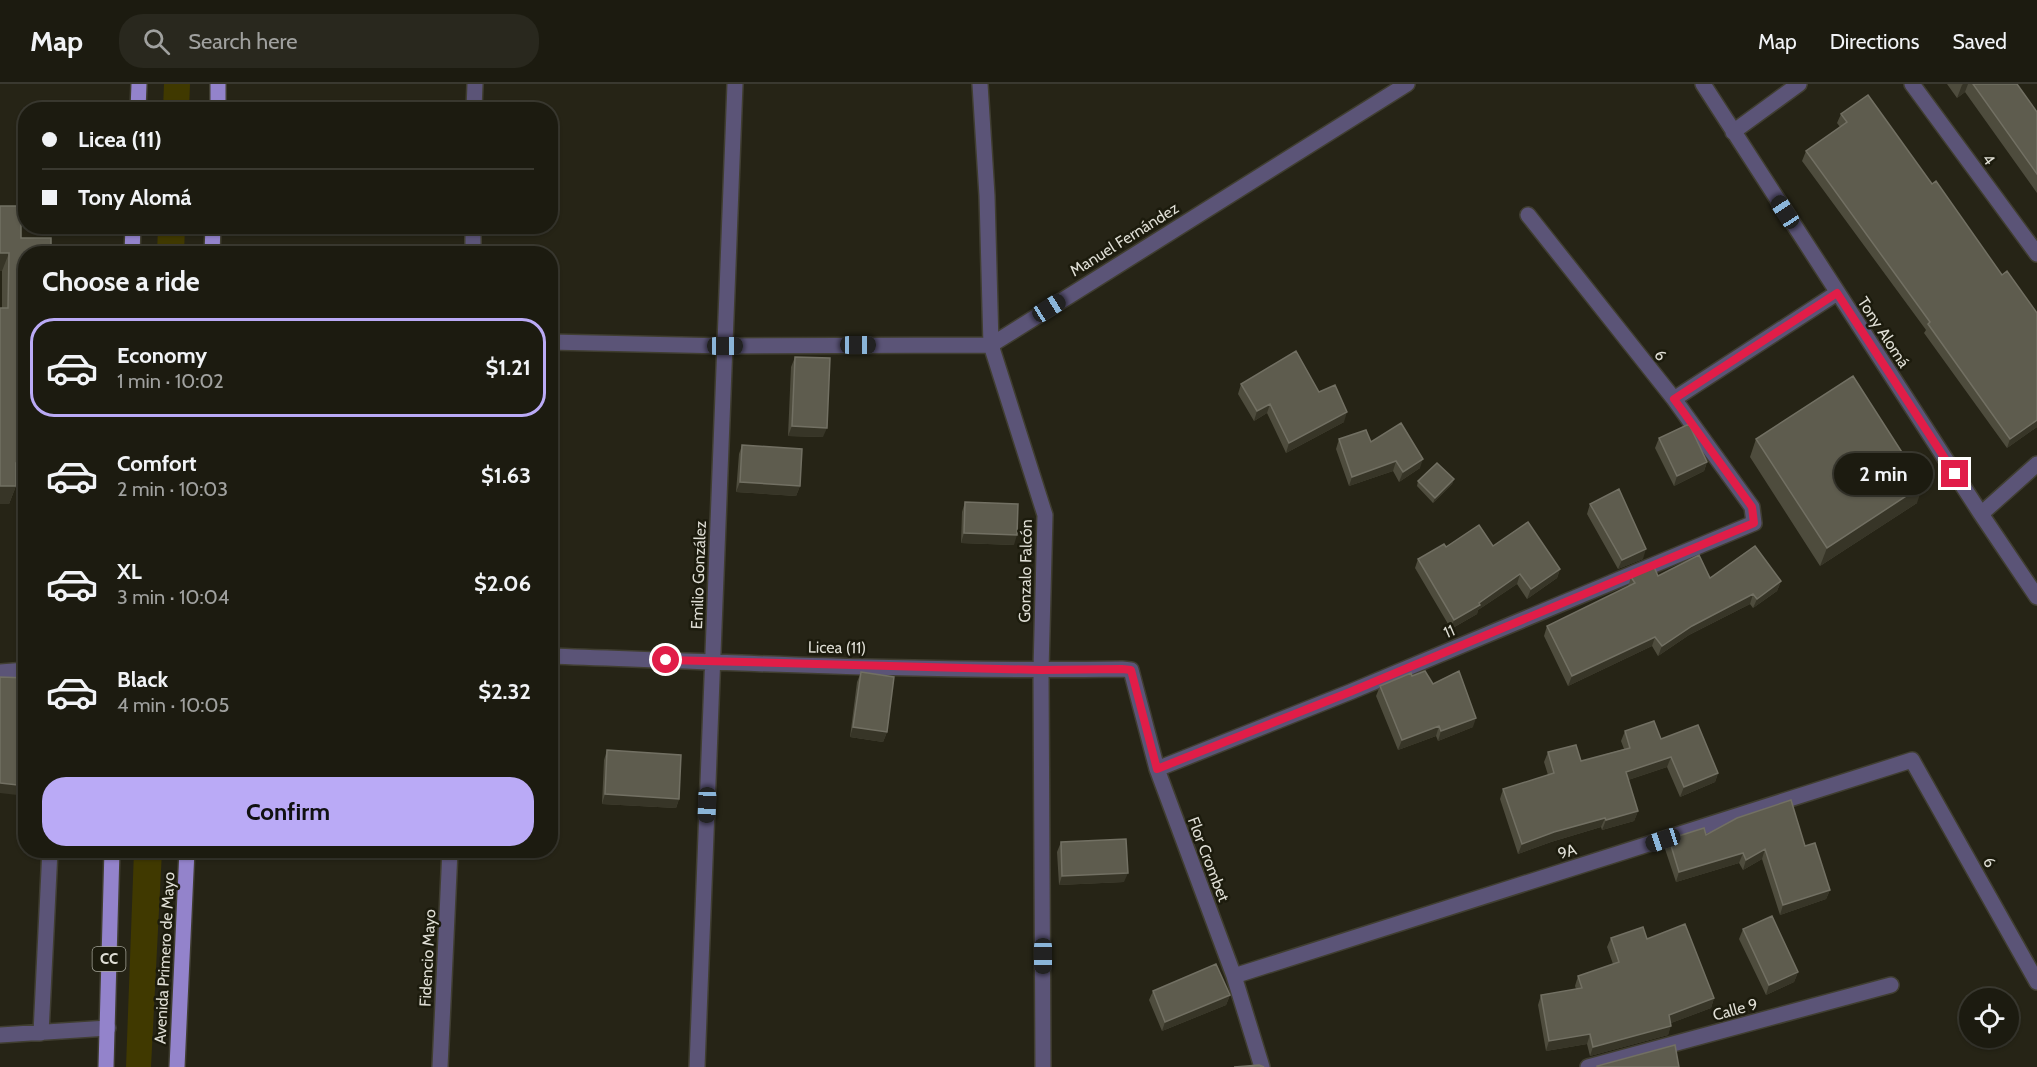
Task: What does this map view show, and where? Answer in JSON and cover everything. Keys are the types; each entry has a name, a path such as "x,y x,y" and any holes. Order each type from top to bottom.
{"main road":[{"path":"138,102 139,84"},
{"path":"218,84 218,102"},
{"name":"CC","path":"106,1067 112,858"},
{"name":"Avenida Primero de Mayo","path":"177,1067 187,858"}],"street":[{"path":"474,102 475,84"},
{"name":"Emilio González","path":"697,1067 735,84"},
{"name":"Gonzalo Falcón","path":"980,84 987,196 991,345 1045,515 1041,670 1044,1067"},
{"name":"Manuel Fernández","path":"991,345 1407,84"},
{"name":"Tony Alomá","path":"1703,84 2037,597"},
{"path":"1733,132 1799,84"},
{"name":"4","path":"1912,84 2037,255"},
{"name":"6","path":"1528,215 1674,399 1752,507 1754,523"},
{"path":"1674,399 1837,293"},
{"path":"558,342 725,346 991,345"},
{"path":"1981,514 2037,464"},
{"name":"11","path":"1157,769 1350,692 1754,523"},
{"name":"Licea (11)","path":"558,656 1041,670 1122,669"},
{"name":"Flor Crombet","path":"1122,669 1131,670 1157,769 1234,976 1262,1067"},
{"path":"0,672 18,671"},
{"name":"6","path":"1912,760 2037,982"},
{"name":"9A","path":"1234,976 1912,760"},
{"path":"41,1033 50,858"},
{"name":"Fidencio Mayo","path":"440,1067 450,858"},
{"name":"Calle 9","path":"1588,1067 1891,985"},
{"path":"0,1035 108,1028"}],"shaded area":[{"path":"164,84 190,84 189,102 163,102"},
{"path":"158,234 185,234 184,246 157,246"},
{"path":"134,858 162,858 151,1067 126,1067"}],"building":[{"path":"1973,84 2017,84 2037,112 2037,174"},
{"path":"1868,95 1932,184 1936,181 2002,275 2007,271 2037,313 2037,420 2010,439 1928,324 1930,322 1806,151 1847,122 1841,114"},
{"path":"0,206 18,206 18,234 21,234 21,238 51,238 51,246 18,246 18,463 16,463 16,486 0,486 0,308 8,308 9,253 0,253"},
{"path":"1296,351 1319,392 1335,385 1347,412 1289,443 1270,404 1257,411 1241,384"},
{"path":"795,357 830,358 827,428 792,426"},
{"path":"1853,376 1923,485 1827,548 1756,439"},
{"path":"1401,423 1423,459 1403,472 1396,461 1352,477 1339,439 1366,430 1371,442"},
{"path":"1689,424 1707,462 1677,476 1659,438"},
{"path":"742,445 802,449 800,486 740,482"},
{"path":"1437,463 1454,479 1435,498 1418,481"},
{"path":"1619,489 1646,549 1622,560 1590,504"},
{"path":"965,502 1018,504 1017,535 964,533"},
{"path":"1528,522 1560,569 1531,589 1520,574 1479,603 1480,605 1454,620 1418,559 1444,544 1446,547 1479,525 1493,546"},
{"path":"1755,546 1781,581 1757,599 1753,594 1692,626 1662,646 1655,637 1572,676 1547,626 1635,583 1631,577 1654,567 1658,576 1699,555 1710,578"},
{"path":"1425,671 1433,684 1459,671 1476,718 1441,731 1439,726 1402,740 1380,686 1411,673 1412,676"},
{"path":"861,672 894,677 887,732 853,727"},
{"path":"0,677 18,678 18,785 0,783"},
{"path":"1654,721 1661,739 1698,725 1718,773 1684,787 1671,757 1626,772 1638,811 1554,832 1522,844 1503,789 1554,773 1548,752 1576,745 1581,761 1630,748 1625,731"},
{"path":"607,750 681,755 679,799 605,794"},
{"path":"1791,800 1805,846 1815,843 1830,890 1783,905 1765,849 1746,860 1743,853 1679,872 1669,839 1704,828 1706,835 1737,818"},
{"path":"1126,839 1128,873 1062,876 1061,842"},
{"path":"1772,916 1798,972 1769,985 1743,929"},
{"path":"1685,924 1714,998 1669,1015 1671,1026 1593,1047 1590,1034 1549,1041 1541,995 1582,988 1578,976 1619,962 1611,938 1643,927 1647,939"},
{"path":"1216,964 1230,995 1165,1022 1153,991"},
{"path":"1675,1045 1679,1067 1597,1067 1597,1066"},
{"path":"1259,1065 1264,1067 1234,1067"}],"route":[{"path":"666,660 1041,670 1131,670 1157,769 1350,692 1754,523 1752,507 1674,399 1837,293 1955,474"}]}
